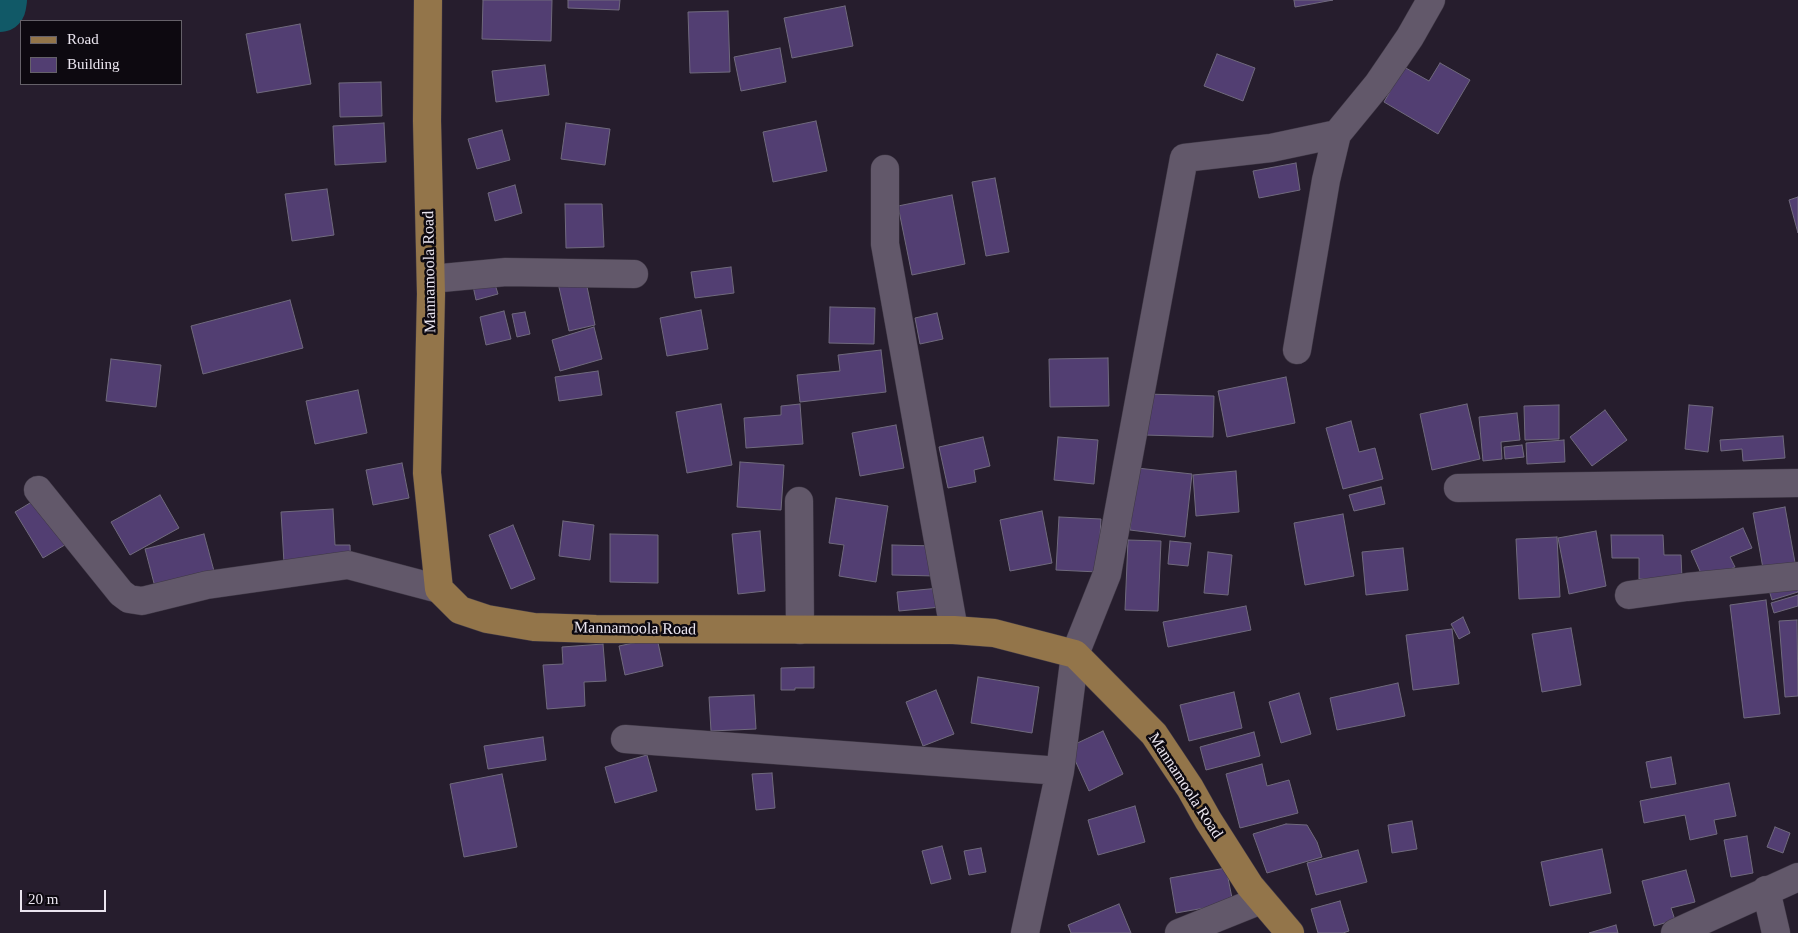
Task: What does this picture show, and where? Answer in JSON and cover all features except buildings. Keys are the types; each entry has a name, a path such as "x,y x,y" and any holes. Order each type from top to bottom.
{"main road":[{"name":"Mannamoola Road","path":"428,0 427,121 431,279 427,473 439,589 460,610 487,620 534,627 596,630 954,630 994,633 1075,654 1154,734 1190,788 1250,886 1290,933"}],"street":[{"path":"1297,350 1326,180 1337,134 1378,84 1410,37 1431,0"},
{"path":"1025,933 1060,771 1075,654 1107,574 1184,158 1272,148 1337,134"},
{"path":"885,169 885,244 954,630"},
{"path":"431,279 506,272 634,274"},
{"path":"1458,488 1798,484"},
{"path":"38,490 120,593 129,599 142,601 207,586 348,565 439,589"},
{"path":"799,501 800,630"},
{"path":"1629,594 1798,576"},
{"path":"625,739 1060,771"},
{"path":"1675,933 1798,877"},
{"path":"1766,890 1776,933"},
{"path":"1179,933 1261,900"}],"waterway":[{"path":"0,6 1,0"}]}
